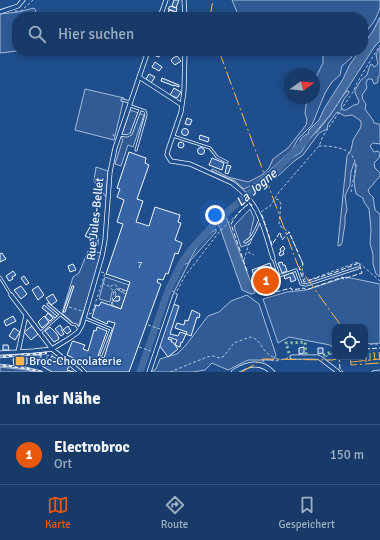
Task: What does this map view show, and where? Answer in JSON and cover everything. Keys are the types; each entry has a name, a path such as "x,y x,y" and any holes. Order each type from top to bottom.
{"main road":[{"path":"234,372 250,364 262,365 272,372"}],"street":[{"path":"0,12 18,6 23,0"},
{"path":"162,12 166,0"},
{"path":"184,0 185,12"},
{"name":"Rue Jules-Bellet","path":"80,329 99,271 105,240 110,172 118,135 146,56"},
{"path":"186,56 182,105 168,152 169,159 173,162 190,164 232,183 240,189 259,213 273,258"},
{"path":"139,77 182,105"},
{"path":"11,295 41,332 52,349 80,372"},
{"path":"149,372 175,296"},
{"path":"18,352 26,315"},
{"path":"0,353 52,349 70,338 80,329"},
{"path":"292,356 320,358 338,372"}],"lane":[{"path":"122,100 146,112 136,150"},
{"path":"118,135 125,137 131,134 140,110"},
{"path":"173,136 210,148 216,156 227,162"},
{"path":"245,242 249,241 260,218"},
{"path":"273,258 279,276 296,270 301,284 306,285 358,268"},
{"path":"0,276 11,295"},
{"path":"48,304 60,315 80,329"},
{"path":"41,332 60,315"},
{"path":"84,318 111,329 102,355"},
{"path":"373,372 380,371"}],"path":[{"path":"11,9 18,12 21,11 33,0"},
{"path":"259,213 264,212 270,206 288,182 319,146 323,136 353,92 380,45"},
{"path":"113,134 115,138"},
{"path":"319,146 336,146 350,154 355,165 351,192"},
{"path":"275,199 279,200 281,203 279,224 289,232 303,264 302,272 305,280 315,278 358,262 380,281"},
{"path":"175,296 185,276 220,231 250,203"},
{"path":"244,260 250,244 249,241"},
{"path":"247,251 254,255"},
{"path":"69,307 86,313 92,313 105,273 99,271"},
{"path":"102,283 111,287 111,290 114,291 111,305"},
{"path":"111,287 115,285 117,286 117,289 127,292"},
{"path":"149,325 160,329"},
{"path":"170,372 207,357 213,356 220,358 224,356 234,343 250,337 258,340 265,351 280,360"},
{"path":"368,344 380,344"},
{"path":"140,348 153,352"},
{"path":"320,358 332,353"},
{"path":"46,356 57,354"},
{"path":"262,365 264,359 276,361 292,356"}],"shaded area":[{"path":"232,0 380,0 380,8 375,20 368,29 368,12 237,12"},
{"path":"34,8 36,11 36,12 18,12"},
{"path":"12,13 12,52 0,53 0,14"},
{"path":"380,17 380,41 375,46 331,114 303,147 299,144 301,139 308,134 309,130 319,120 356,56 368,56 368,38"},
{"path":"380,47 380,75 378,77 378,81 374,84 372,79 368,79 366,83 367,88 362,95 366,104 365,109 374,123 379,124 380,126 380,144 373,143 370,146 374,152 378,151 380,153 379,158 374,163 375,168 380,173 380,176 368,190 373,197 375,210 380,214 380,277 376,274 373,264 373,255 370,243 371,229 369,209 363,198 356,194 354,181 356,164 354,163 351,172 350,185 345,196 347,210 342,243 338,246 347,156 351,150 353,140 361,127 361,121 352,115 345,116 337,112 328,124 327,129 319,133 303,155 276,178 272,178 288,161 301,152 311,136 317,132 347,91 349,91 349,93 341,106 343,110 358,104 359,101 355,90 361,80 367,75 370,65 372,64 374,67 378,64 376,55"},
{"path":"323,56 352,56 342,66 340,75 332,82 325,93 312,125 298,139 292,150 256,183 244,189 235,181 211,170 213,169 228,177 248,182 262,175 269,168 273,159 288,148 306,125 306,104 320,104 320,69 323,63"},
{"path":"85,89 124,98 114,140 75,130"},
{"path":"130,110 144,115 133,147 128,145 121,166 115,164 123,139 121,137"},
{"path":"96,167 108,171 106,197 94,181"},
{"path":"250,209 254,218 250,235 252,238 250,244 241,247 234,226"},
{"path":"225,214 255,293 251,294 242,290 220,228 216,222"},
{"path":"216,229 216,232 190,261 174,292 170,290 181,266 188,263 197,247"},
{"path":"88,251 102,253 93,284 77,327 62,313 73,277 79,273"},
{"path":"105,277 129,285 127,291 119,288 118,290 126,294 121,309 112,305 113,300 120,300 118,296 115,297 116,292 112,292 110,302 99,299"},
{"path":"346,277 380,284 380,343 368,344 368,324 332,324 332,347 330,345 289,337 278,343 263,299 287,292 306,290"},
{"path":"247,295 259,304 276,355 273,360 248,360 228,370 212,363 205,370 193,372 150,372 156,369 160,359 177,354 186,345 208,316 219,312 231,301"},
{"path":"0,367 27,370 35,372 0,372"}],"building":[{"path":"174,0 179,0 176,8 172,6"},
{"path":"170,6 177,8 176,12 168,9"},
{"path":"177,56 181,61 175,65 171,61"},
{"path":"155,62 162,67 159,71 152,67"},
{"path":"149,74 155,77 151,83 146,79"},
{"path":"162,78 179,85 179,87 161,81"},
{"path":"174,88 181,92 177,98 170,95"},
{"path":"187,118 192,120 190,125 185,124"},
{"path":"185,128 189,132 185,136 181,132"},
{"path":"200,135 209,138 208,142 199,139"},
{"path":"181,142 184,145 181,148 178,145"},
{"path":"201,148 204,151 201,154 198,151"},
{"path":"129,152 146,158 145,163 149,165 137,199 143,201 136,222 149,226 155,207 180,215 178,222 181,223 175,240 182,243 178,254 175,253 168,274 166,273 163,280 158,279 157,282 161,284 129,372 87,372 79,364 80,361 67,355 72,342 85,345 83,349 88,351 94,330 96,331 97,327 107,331 98,356 104,358 115,323 108,321 107,324 92,317 96,305 99,306 101,302 121,309 130,282 106,274 123,224 117,222 124,200 117,197 120,189 117,188"},
{"path":"212,158 224,163 222,170 209,165"},
{"path":"227,165 231,166 228,174 225,173"},
{"path":"91,225 98,228 96,232 93,230 89,238 85,236"},
{"path":"98,238 98,245 91,246 90,239"},
{"path":"283,246 285,249 283,251 284,254 280,256 280,249"},
{"path":"2,253 6,259 0,262 0,254"},
{"path":"282,262 287,271 282,273 278,263"},
{"path":"270,263 279,288 261,295 252,270"},
{"path":"73,264 76,270 70,272 68,266"},
{"path":"13,271 16,275 9,281 6,276"},
{"path":"293,273 296,280 291,282 290,277 285,279 284,276"},
{"path":"24,276 29,283 26,285 21,278"},
{"path":"21,286 27,294 21,299 14,290"},
{"path":"38,286 44,295 38,300 32,290"},
{"path":"72,286 74,286 65,312 63,312"},
{"path":"53,294 57,301 51,305 46,298"},
{"path":"117,296 120,297 119,301 114,301 113,300"},
{"path":"173,304 179,306 170,334 178,336 180,332 186,334 180,347 175,345 178,349 168,357 159,345","holes":["169,337 177,340 175,345 171,342 172,340 168,339"]},
{"path":"44,305 57,316 55,318 42,308"},
{"path":"192,310 200,314 199,318 197,317 191,336 186,334 187,332 175,328 177,323 184,325 185,320 188,321"},
{"path":"48,313 53,318 50,321 45,317"},
{"path":"13,316 16,321 6,326 4,321"},
{"path":"44,316 49,322 42,328 38,322"},
{"path":"60,325 64,334 61,336 55,329"},
{"path":"32,326 38,334 31,340 24,332"},
{"path":"68,326 71,331 67,334 63,330"},
{"path":"50,327 57,334 59,339 54,342 45,331"},
{"path":"14,328 20,332 15,340 9,336"},
{"path":"3,345 8,345 9,350 3,350"},
{"path":"304,347 304,353 299,354 299,348"},
{"path":"318,348 323,348 323,353 318,354"},
{"path":"30,355 41,355 41,358 31,359"},
{"path":"52,356 69,366 67,370 74,372 52,372 42,366 47,358 50,359"},
{"path":"27,358 27,364 14,365 13,359"}],"waterway":[{"name":"La Jogne","path":"140,372 169,288 181,264 192,248 216,222 279,167 307,139"}],"railway":[{"path":"0,357 46,353"},
{"path":"0,365 26,368 42,372"}],"hedge":[{"path":"289,353 286,343 305,342 306,354"},
{"path":"323,355 332,352"}],"fence":[{"path":"247,271 231,224 242,209 251,204 252,206"},
{"path":"261,215 272,245 280,232 282,240 289,232 303,264 299,268 304,282 359,263 362,273 343,279 343,277 306,290 304,288 292,290 291,288 276,292"},
{"path":"368,349 380,348"},
{"path":"339,360 340,369 343,372"}],"power":[{"path":"211,12 213,0"},
{"path":"221,56 298,266 340,324"},
{"path":"374,352 375,360"},
{"path":"379,352 380,360"},
{"path":"370,353 370,361"},
{"path":"242,372 263,359 332,360"},
{"path":"351,362 380,359"},
{"path":"350,360 351,365 380,363"}],"place":[{"name":"Electrobroc","path":"266,281"},
{"name":"Broc-Chocolaterie","path":"20,361"}]}
